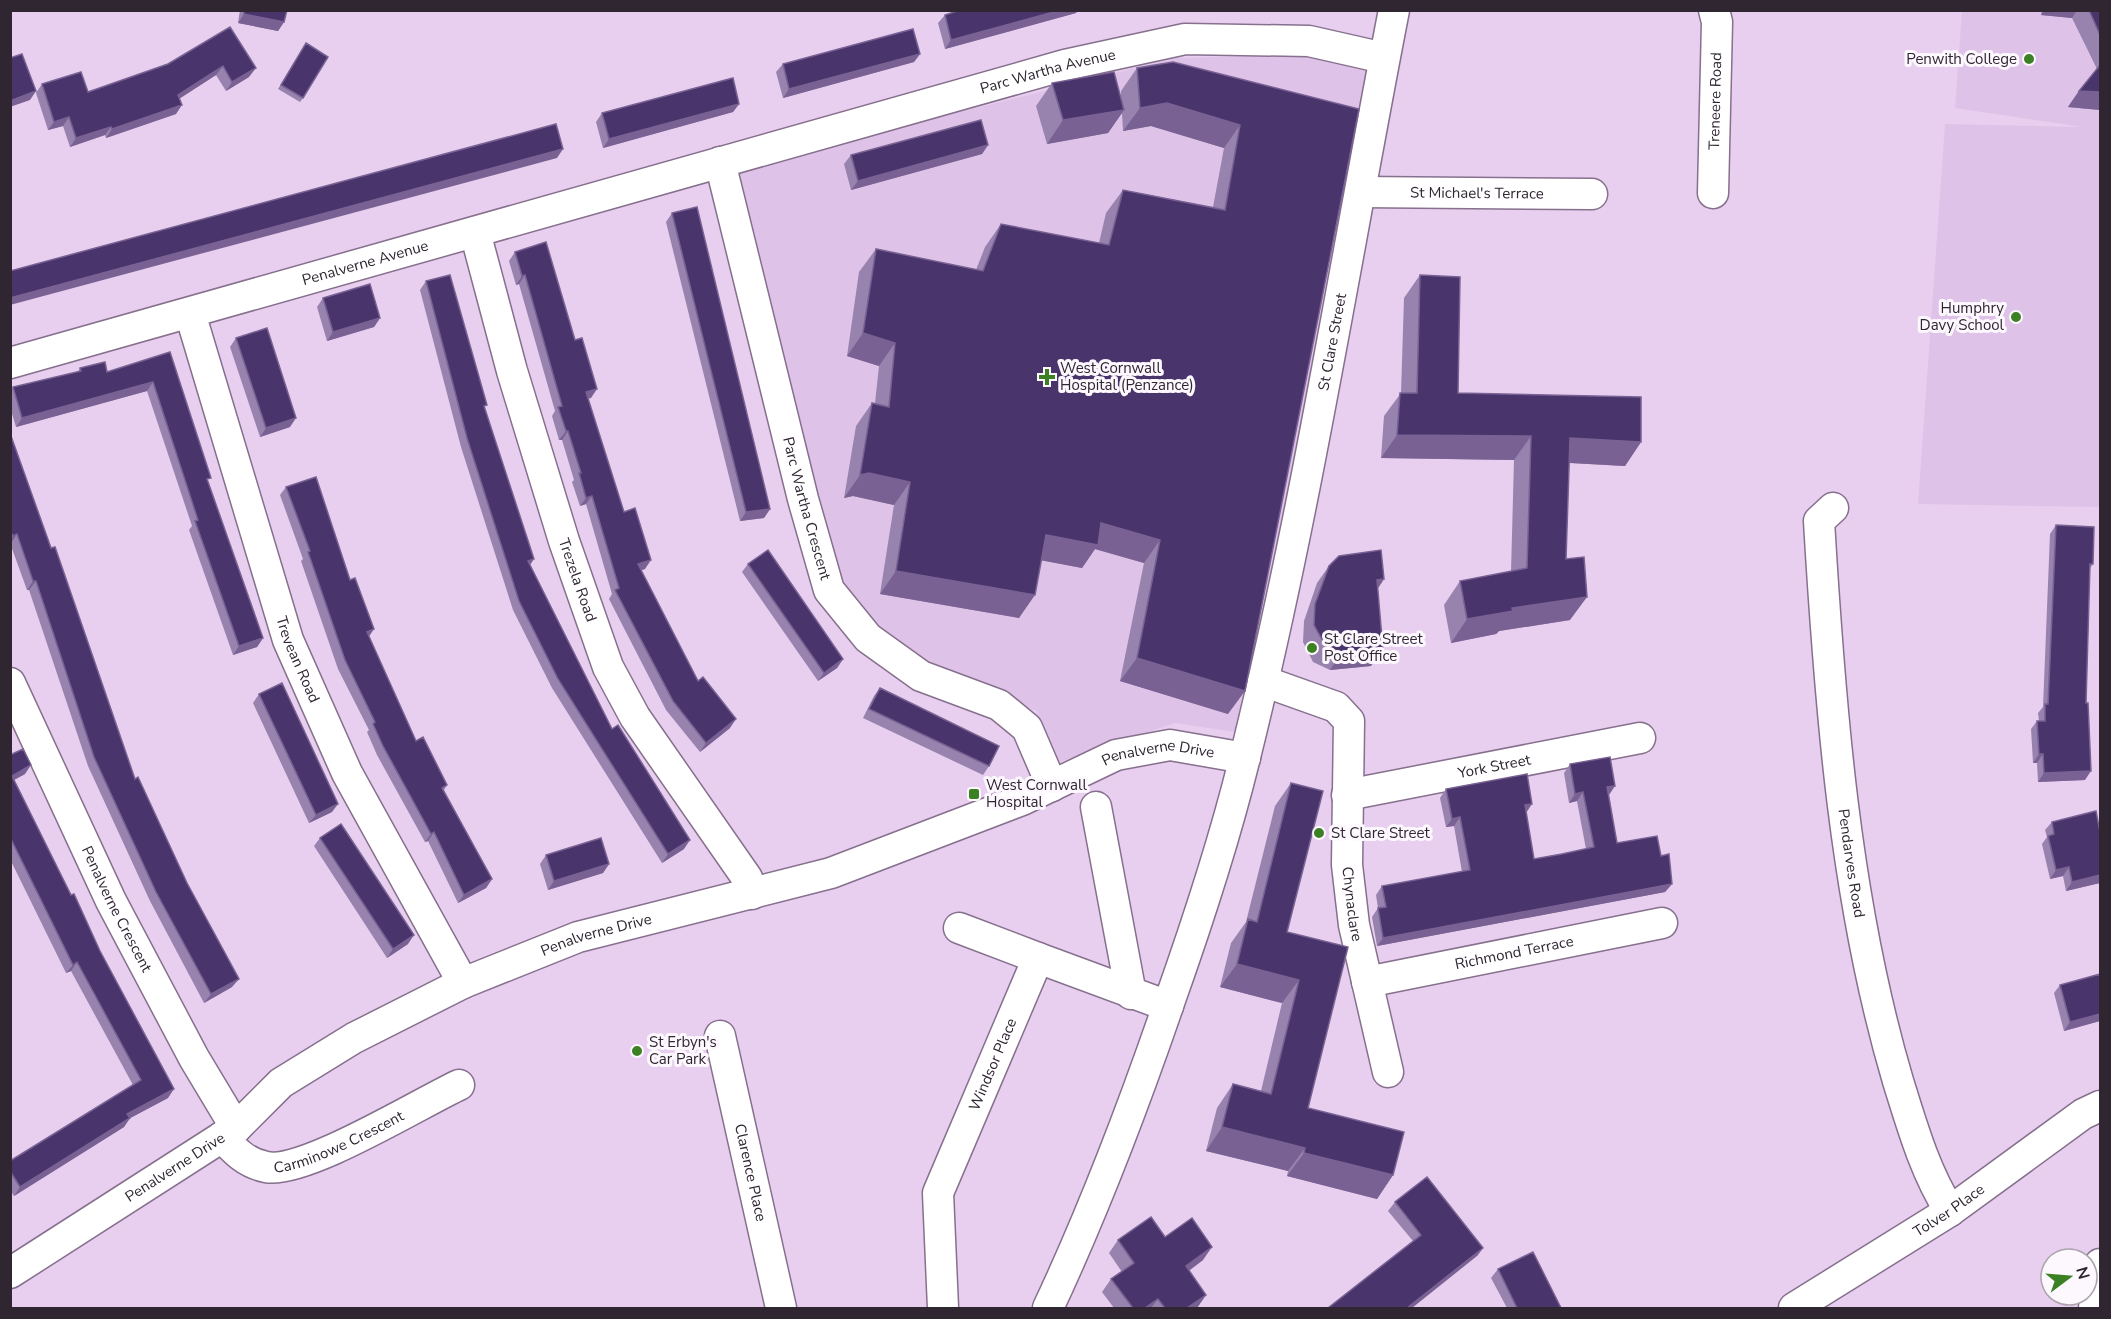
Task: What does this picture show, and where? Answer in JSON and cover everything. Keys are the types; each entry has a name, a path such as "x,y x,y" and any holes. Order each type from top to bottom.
{"street":[{"name":"St Clare Street","path":"1048,1308 1080,1241 1135,1105 1194,933 1245,758 1298,527 1394,10"},
{"name":"Treneere Road","path":"1713,193 1717,22 1714,10"},
{"name":"Parc Wartha Avenue","path":"720,162 1065,65 1185,39 1309,41 1384,58"},
{"name":"Penalverne Avenue","path":"10,363 720,162"},
{"name":"Parc Wartha Crescent","path":"720,162 803,500 829,590 868,638 912,669 921,675 999,705 1027,729 1052,786"},
{"name":"St Michael's Terrace","path":"1361,192 1592,195"},
{"name":"Trezela Road","path":"475,232 512,371 564,541 608,667 635,717 747,878 752,894"},
{"name":"Trevean Road","path":"190,313 288,640 347,773 463,983"},
{"name":"Pendarves Road","path":"1833,508 1818,521 1821,564 1840,780 1866,944 1886,1039 1910,1119 1935,1188 1950,1211"},
{"name":"Chynaclare","path":"1263,681 1336,707 1349,721 1347,866 1354,925 1388,1072"},
{"name":"Penalverne Crescent","path":"11,688 111,901 194,1058 229,1132"},
{"name":"York Street","path":"1347,795 1640,738"},
{"name":"Penalverne Drive","path":"10,1273 229,1132 281,1083 354,1038 463,983 578,937 831,873 1022,800 1116,755 1170,745 1245,758"},
{"path":"1096,807 1131,994"},
{"name":"Richmond Terrace","path":"1367,982 1662,924"},
{"path":"959,928 1168,1006"},
{"name":"Windsor Place","path":"943,1308 938,1193 1038,958"},
{"name":"Clarence Place","path":"720,1036 782,1308"},
{"name":"Carminowe Crescent","path":"229,1132 243,1159 268,1168 300,1164 369,1132 459,1085"},
{"name":"Tolver Place","path":"1794,1308 1950,1211 2083,1114 2100,1106"},
{"path":"2094,1308 2100,1264"}],"shaded area":[{"name":"Humphry Davy School","path":"1962,11 2100,11 2100,507 1918,504 1945,124 2082,127 1955,108"},
{"name":"West Cornwall Hospital (Penzance)","path":"1298,55 1369,70 1242,733 1175,723 1060,762 1037,711 924,667 884,638 839,583 729,170 1175,58"}],"building":[{"path":"244,10 287,10 284,22 244,14"},
{"path":"960,10 1061,10 951,40 945,15"},
{"path":"2089,10 2100,10 2100,35"},
{"path":"230,27 256,68 232,82 223,66 178,95 182,105 112,129 111,127 76,138 69,117 54,122 42,84 81,72 88,92 168,64"},
{"path":"913,29 920,54 789,89 783,64"},
{"path":"306,43 328,57 303,98 281,85"},
{"path":"22,54 36,91 10,101 10,58"},
{"path":"1173,62 1359,109 1245,691 1137,658 1160,540 1101,523 1098,545 1046,535 1035,595 896,571 910,482 869,473 860,475 872,403 889,407 895,343 863,333 876,249 983,271 1001,224 1109,245 1123,190 1225,210 1240,125 1167,103 1140,108 1137,68"},
{"path":"2100,65 2100,92 2079,91"},
{"path":"1114,72 1124,110 1063,120 1052,83"},
{"path":"733,78 739,104 609,139 602,113"},
{"path":"981,120 988,145 858,181 851,155"},
{"path":"556,124 563,149 10,298 10,271"},
{"path":"697,207 770,509 746,512 672,213"},
{"path":"546,242 575,340 582,338 597,389 586,392 624,512 635,508 651,560 638,564 698,681 703,677 736,719 706,743 673,701 615,590 619,588 592,496 586,498 579,473 581,473 558,407 562,406 525,275 522,276 515,252"},
{"path":"450,275 487,405 484,406 534,559 528,561 612,729 618,725 690,840 668,854 558,679 519,601 467,438 426,281"},
{"path":"1420,275 1460,277 1458,393 1641,397 1641,442 1570,438 1566,559 1584,557 1587,597 1512,608 1513,611 1467,619 1460,581 1527,568 1531,436 1397,435 1400,393 1417,393"},
{"path":"370,284 380,318 333,332 323,298"},
{"path":"267,328 296,418 266,428 236,338"},
{"path":"170,352 211,478 207,479 263,638 239,646 195,521 198,520 153,382 22,418 13,387 81,371 80,368 105,362 107,372"},
{"path":"11,436 51,548 55,547 135,779 138,777 187,883 239,979 211,994 156,892 94,757 36,581 33,581 17,534 13,536 10,530"},
{"path":"316,477 350,580 355,578 374,629 367,632 416,741 423,737 447,785 442,788 492,879 464,895 434,832 431,834 383,746 373,724 375,722 345,660 308,552 310,551 286,487"},
{"path":"2056,525 2094,527 2093,564 2090,564 2086,703 2088,703 2091,771 2044,773 2043,754 2039,754 2037,721 2045,721 2045,704 2048,704"},
{"path":"768,550 843,659 824,673 748,564"},
{"path":"1381,550 1384,579 1377,580 1383,650 1341,653 1325,645 1314,625 1315,604 1329,566 1339,556"},
{"path":"282,683 338,804 316,815 259,694"},
{"path":"880,688 999,746 989,766 869,709"},
{"path":"23,749 31,765 12,776 71,895 74,894 100,951 174,1089 127,1114 130,1118 20,1187 10,1171 10,1161 141,1080 77,962 73,965 10,837 10,755"},
{"path":"1610,757 1615,786 1607,787 1617,843 1657,836 1661,856 1669,854 1672,884 1383,938 1378,908 1386,907 1382,886 1470,870 1460,817 1452,819 1446,789 1527,774 1532,804 1525,805 1534,859 1562,854 1594,847 1583,792 1575,794 1570,764"},
{"path":"1291,783 1323,791 1287,932 1348,947 1308,1108 1404,1132 1393,1175 1304,1153 1305,1148 1222,1127 1233,1084 1271,1094 1299,980 1237,964 1248,919 1257,922"},
{"path":"2096,811 2100,832 2100,875 2072,882 2069,867 2056,870 2048,836 2054,834 2052,822"},
{"path":"341,824 414,935 393,949 320,838"},
{"path":"601,838 609,864 554,881 546,855"},
{"path":"2100,974 2100,1014 2070,1022 2060,985"},
{"path":"1427,1177 1483,1248 1407,1308 1328,1308 1421,1235 1395,1202"},
{"path":"1151,1217 1165,1237 1192,1218 1212,1247 1186,1266 1206,1295 1187,1308 1165,1308 1158,1299 1145,1308 1133,1308 1111,1279 1134,1263 1118,1240"},
{"path":"1533,1252 1561,1308 1517,1308 1498,1269"}],"place":[{"name":"Penwith College","path":"2029,59"},
{"name":"Humphry Davy School","path":"2016,317"},
{"name":"West Cornwall Hospital (Penzance)","path":"1047,377"},
{"name":"St Clare Street Post Office","path":"1312,648"},
{"name":"West Cornwall Hospital","path":"974,794"},
{"name":"St Clare Street","path":"1319,833"},
{"name":"St Erbyn's Car Park","path":"637,1051"}]}
